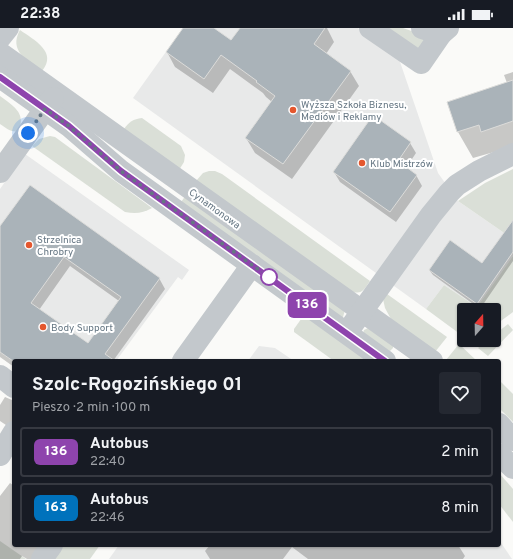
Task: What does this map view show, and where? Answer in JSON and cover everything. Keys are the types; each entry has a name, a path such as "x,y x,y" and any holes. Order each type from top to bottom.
{"street":[{"path":"0,38 8,28"},
{"path":"370,28 421,63 437,30"},
{"name":"Cynamonowa","path":"0,53 51,102 69,126 121,171 382,359"},
{"name":"Cynamonowa","path":"0,77 51,102 429,359"},
{"path":"0,172 51,102"},
{"path":"346,333 431,215 449,193 457,185 478,171 513,154"},
{"path":"184,359 252,265"},
{"path":"0,376 12,385"},
{"path":"501,426 513,440"},
{"path":"0,455 12,435"},
{"path":"501,456 513,468"},
{"path":"42,559 51,547"}],"shaded area":[{"path":"183,28 358,28 398,56 438,173 458,201 513,239 513,256 480,303 471,303 444,285 426,309 133,98"},
{"path":"382,28 403,28 429,37 423,53"},
{"path":"20,30 37,42 46,52 46,64 42,71 21,55 18,50 16,44"},
{"path":"0,96 17,110 21,119 19,131 11,131 0,124"},
{"path":"142,118 181,146 185,155 184,162 179,170 124,129 132,121"},
{"path":"50,136 55,137 152,208 139,213 125,212 32,146 39,139"},
{"path":"25,154 189,270 182,280 178,277 117,359 12,359 12,361 0,352 0,189"},
{"path":"513,169 513,239 458,201 485,183"},
{"path":"215,171 222,174 370,281 366,287 357,293 350,291 196,181 203,173"},
{"path":"186,195 345,310 343,317 339,317 179,205"},
{"path":"513,256 513,312 501,321 501,303 480,303"},
{"path":"444,285 471,303 457,303 457,332 426,309"},
{"path":"387,294 447,337 435,352 392,321 385,308 383,299"},
{"path":"304,315 365,359 331,359 294,332 294,329"},
{"path":"508,324 513,330 501,342 501,330"},
{"path":"368,328 393,345 393,348 389,352 363,333 364,330"},
{"path":"259,346 275,348 291,359 249,359"},
{"path":"457,346 462,347 475,359 447,359"},
{"path":"479,347 497,347 488,356 478,348"},
{"path":"501,382 513,394 513,422 501,410"},
{"path":"501,475 513,489 513,522 501,507"},
{"path":"0,541 26,559 0,559"},
{"path":"501,543 512,559 109,559 118,547 501,547"},
{"path":"60,547 99,547 90,559 51,559"}],"building":[{"path":"183,28 214,28 231,40 240,28 325,28 314,44 351,71 283,164 245,138 275,96 221,55 204,79 166,52"},
{"path":"513,80 513,121 481,132 479,125 457,132 447,102"},
{"path":"373,115 411,142 398,161 417,175 390,212 333,172"},
{"path":"30,185 160,278 105,354 112,359 12,359 12,360 0,352 0,226","holes":["64,257 121,297 88,343 31,303"]},
{"path":"513,220 513,252 478,303 429,270 450,240 482,263"}],"bus line":[{"name":"136","path":"0,77 69,126 121,171 382,359"}],"place":[{"name":"Wyższa Szkoła Biznesu, Mediów i Reklamy","path":"293,110"},
{"name":"Klub Mistrzów","path":"362,163"},
{"name":"Strzelnica Chrobry","path":"29,245"},
{"name":"Body Support","path":"43,327"}],"route":[{"path":"28,133 45,109 69,126 121,171 269,277"}]}
